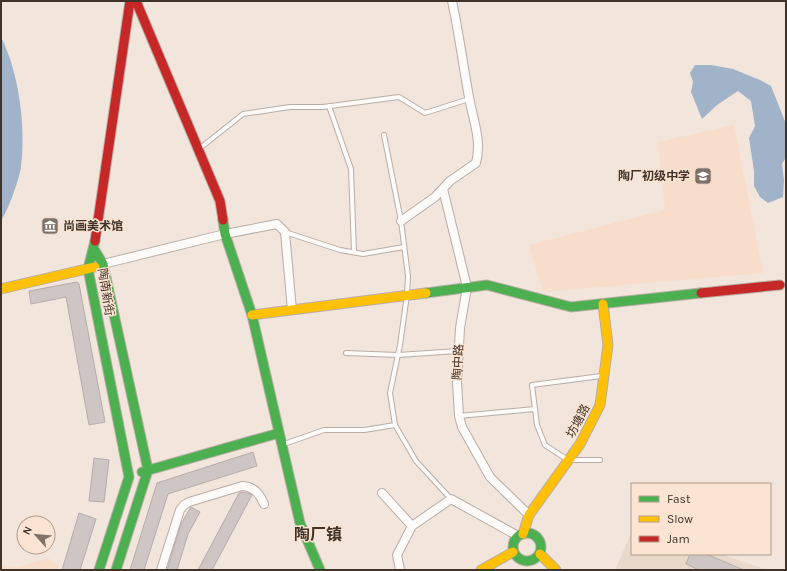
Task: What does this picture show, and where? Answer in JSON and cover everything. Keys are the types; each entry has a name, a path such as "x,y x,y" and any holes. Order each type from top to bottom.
{"street":[{"path":"94,249 130,1"},
{"path":"136,1 220,201 225,234 252,315 300,523 320,570"},
{"path":"401,221 435,197 450,181 476,163 479,152 477,131 469,98 452,1"},
{"name":"陶中路","path":"443,189 467,287 460,328 457,382 459,416 462,427 490,477 529,515"},
{"path":"1,289 88,269 225,234 277,224 285,232 292,310"},
{"name":"陶南新街","path":"94,249 103,264 148,470"},
{"name":"陶南新街","path":"94,249 88,269 129,477 101,570"},
{"path":"252,315 487,285 571,307 783,285"},
{"name":"坊塘路","path":"521,535 529,515 580,444 600,405 608,345 603,304"},
{"path":"129,477 148,470 279,433"},
{"path":"116,570 148,470"},
{"path":"160,570 180,510 188,502 246,486 257,491 264,504"},
{"path":"382,493 412,526"},
{"path":"400,570 397,555 412,526 450,499 521,535"},
{"path":"529,533 538,538 542,549 536,559 526,562 516,557 513,552 514,541 521,535 529,533"},
{"path":"481,570 513,552"},
{"path":"540,554 556,570"}],"lane":[{"path":"199,150 244,114 290,107 329,106 399,98 425,113 469,98"},
{"path":"329,106 351,169 354,252"},
{"path":"384,135 401,221 408,276 407,295 398,355 390,393 395,425 416,461 450,499"},
{"path":"285,232 340,250 363,254 404,247"},
{"path":"346,353 398,355 459,351"},
{"path":"600,460 568,460 545,445 537,426 532,385 604,376"},
{"path":"459,416 535,409"},
{"path":"282,445 324,430 364,430 395,425"}],"shaded area":[{"name":"陶厂初级中学","path":"734,125 763,273 543,292 529,245 665,210 658,142"},
{"path":"631,533 631,555 724,555 767,570 615,570"},
{"path":"48,558 59,566 58,570 1,570 1,565 18,567"}],"water":[{"path":"1,37 17,83 23,134 20,171 13,194 1,221"},
{"path":"695,65 711,65 733,69 771,86 786,124 786,157 782,164 784,180 783,197 768,203 760,197 754,186 754,171 749,138 755,126 751,101 738,91 717,105 702,119 691,92 693,82 690,73"}],"building":[{"path":"77,282 79,284 105,422 89,425 66,297 31,304 29,291"},
{"path":"253,452 257,466 168,494 144,570 130,570 157,483"},
{"path":"94,458 109,460 104,502 89,501"},
{"path":"243,492 252,495 212,570 198,570 239,493"},
{"path":"191,507 200,512 188,534 177,570 167,570 181,524"},
{"path":"79,513 96,519 80,570 62,570"},
{"path":"690,555 708,555 744,570 699,570 686,564"}],"traffic: fast":[{"path":"223,220 225,234 252,315 300,523 320,570"},
{"path":"95,241 88,269 129,477 99,570"},
{"path":"94,249 103,264 148,470 116,570"},
{"path":"426,293 487,285 571,307 701,293"},
{"path":"142,472 279,433"},
{"path":"527,533 537,537 541,547 537,557 527,561 517,557 513,547 517,537 527,533"}],"traffic: slow":[{"path":"1,289 95,267"},
{"path":"252,315 426,293"},
{"path":"523,534 529,515 580,444 600,405 608,345 603,304"},
{"path":"481,570 513,552"},
{"path":"540,554 556,570"}],"traffic: jam":[{"path":"95,241 130,1"},
{"path":"136,1 220,201 223,220"},
{"path":"701,293 780,285"}],"place":[{"name":"陶厂初级中学","path":"703,176"},
{"name":"尚画美术馆","path":"50,226"}],"district":[{"name":"陶厂镇","path":"318,534"}]}
